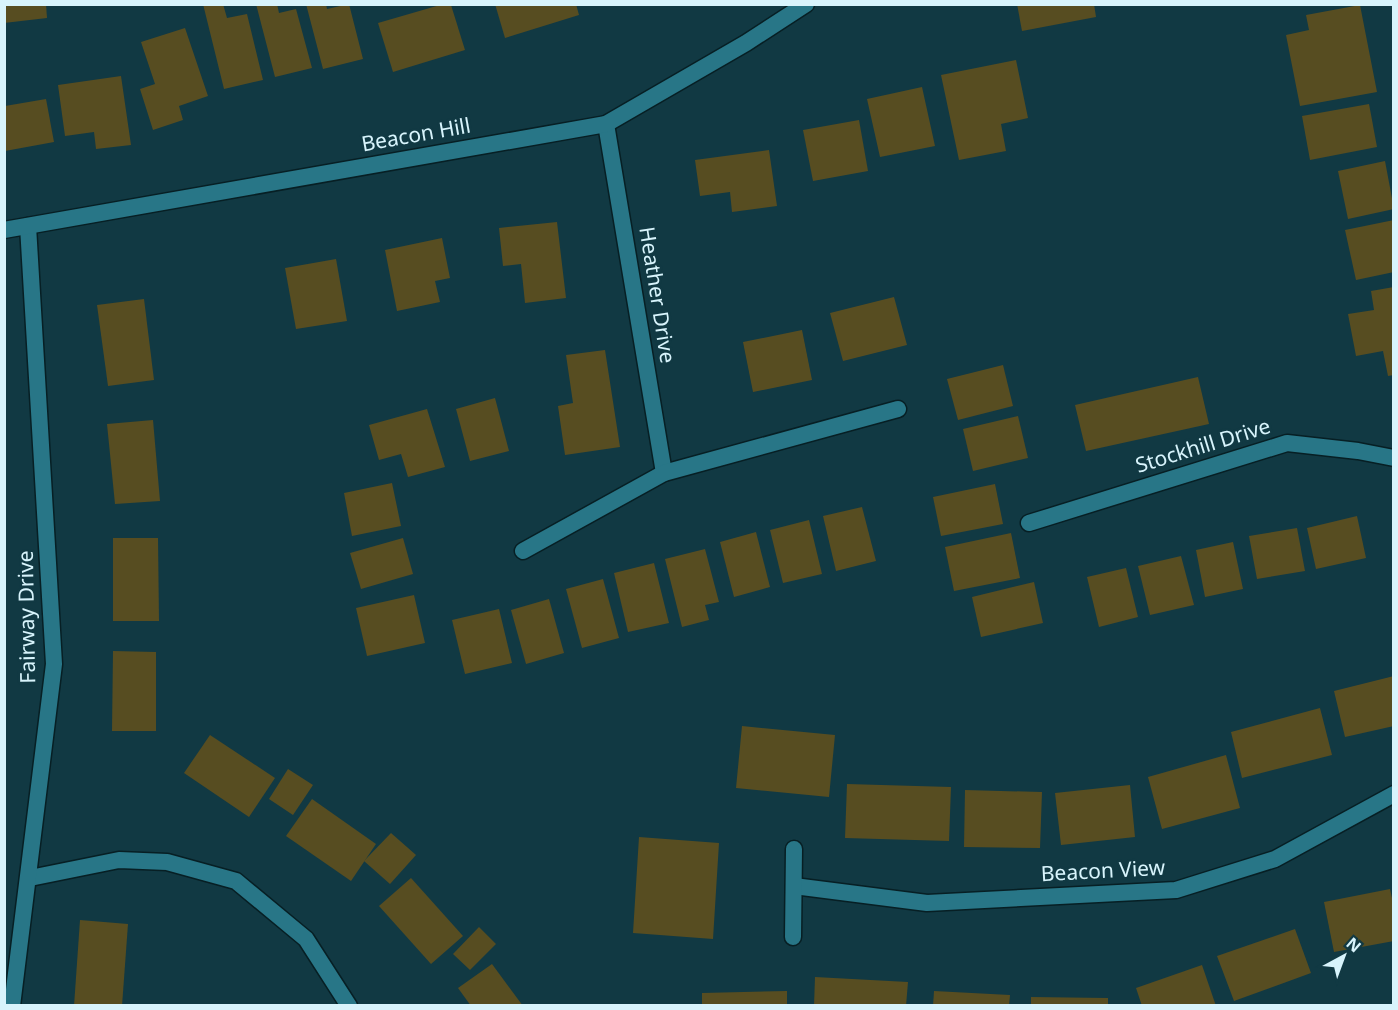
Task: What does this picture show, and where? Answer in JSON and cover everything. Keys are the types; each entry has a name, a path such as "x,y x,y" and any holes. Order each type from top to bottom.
{"street":[{"name":"Beacon Hill","path":"4,230 606,124 746,43 806,4"},
{"name":"Heather Drive","path":"606,124 664,473"},
{"name":"Fairway Drive","path":"12,1005 30,878 54,664 28,226"},
{"path":"522,551 664,473 898,410"},
{"name":"Stockhill Drive","path":"1029,523 1287,443 1358,451 1394,458"},
{"name":"Beacon View","path":"794,886 927,903 1176,890 1275,860 1394,794"},
{"path":"793,937 794,849"},
{"path":"30,878 119,860 167,862 236,881 306,939 349,1005"}],"building":[{"path":"4,4 46,4 47,18 4,23"},
{"path":"203,4 223,4 227,18 247,14 263,80 224,89"},
{"path":"256,4 277,4 279,13 296,9 312,68 275,77"},
{"path":"306,4 326,4 327,9 349,4 363,59 323,69"},
{"path":"495,4 576,4 579,15 505,38"},
{"path":"1017,4 1094,4 1096,17 1022,31"},
{"path":"440,5 451,5 465,50 393,72 378,23"},
{"path":"1360,5 1377,92 1300,106 1286,35 1309,30 1306,15"},
{"path":"185,28 208,96 179,106 183,120 153,130 140,89 155,84 141,42"},
{"path":"1016,60 1028,118 1001,124 1006,151 959,160 941,75"},
{"path":"121,76 131,145 96,149 94,132 65,136 58,85"},
{"path":"922,87 935,146 880,157 867,99"},
{"path":"46,99 54,142 5,151 5,106"},
{"path":"1369,104 1377,147 1310,160 1302,116"},
{"path":"859,120 868,171 813,181 803,130"},
{"path":"769,150 777,206 732,212 730,192 700,196 695,160"},
{"path":"1385,161 1394,209 1348,219 1338,171"},
{"path":"1394,220 1394,272 1356,280 1345,230"},
{"path":"557,222 566,298 525,303 521,264 503,266 499,228"},
{"path":"442,238 450,278 435,281 440,302 397,311 385,250"},
{"path":"336,259 347,321 296,329 285,268"},
{"path":"1394,287 1394,375 1388,376 1383,351 1356,356 1348,314 1374,310 1371,291"},
{"path":"894,297 907,345 843,361 830,313"},
{"path":"144,299 154,380 108,386 97,305"},
{"path":"802,330 812,380 753,392 743,342"},
{"path":"605,350 620,447 565,455 558,406 573,403 566,355"},
{"path":"1003,365 1013,406 958,420 947,379"},
{"path":"1198,377 1209,424 1086,451 1075,405"},
{"path":"495,398 509,451 470,461 456,409"},
{"path":"427,409 445,467 408,477 401,454 379,460 369,425"},
{"path":"1018,416 1028,458 973,471 963,429"},
{"path":"153,420 160,501 115,504 107,424"},
{"path":"392,483 401,526 352,536 344,493"},
{"path":"995,484 1003,524 941,536 933,497"},
{"path":"862,507 876,561 836,571 823,516"},
{"path":"1357,516 1366,558 1316,569 1307,528"},
{"path":"809,520 822,574 783,583 770,530"},
{"path":"1297,528 1305,571 1257,579 1249,536"},
{"path":"756,532 770,587 734,597 720,542"},
{"path":"1011,533 1020,578 954,591 945,547"},
{"path":"113,538 158,538 159,621 113,621"},
{"path":"403,538 413,574 361,589 350,553"},
{"path":"1233,542 1243,589 1205,597 1196,550"},
{"path":"705,549 719,602 705,605 709,620 682,627 665,559"},
{"path":"1181,556 1194,605 1150,615 1138,566"},
{"path":"654,563 669,623 628,632 614,573"},
{"path":"1126,568 1138,617 1099,627 1087,577"},
{"path":"603,579 619,638 582,648 566,589"},
{"path":"1034,582 1043,623 981,637 972,597"},
{"path":"414,595 425,643 367,656 356,608"},
{"path":"549,599 564,653 526,664 511,610"},
{"path":"499,609 512,663 465,674 452,620"},
{"path":"113,651 156,652 156,731 112,731"},
{"path":"1394,676 1394,726 1345,737 1334,691"},
{"path":"1320,708 1332,755 1242,778 1231,732"},
{"path":"742,726 835,735 829,797 736,788"},
{"path":"210,735 275,778 249,817 184,773"},
{"path":"1226,755 1240,808 1162,829 1148,777"},
{"path":"288,769 313,785 293,815 269,799"},
{"path":"847,784 951,787 949,841 845,838"},
{"path":"1130,785 1135,837 1061,845 1055,793"},
{"path":"965,790 1042,792 1040,848 964,847"},
{"path":"312,799 376,844 351,881 286,836"},
{"path":"391,833 416,855 390,884 364,861"},
{"path":"639,837 719,843 713,939 633,933"},
{"path":"411,878 463,936 431,964 379,906"},
{"path":"1390,889 1394,907 1394,941 1334,952 1324,902"},
{"path":"80,920 128,924 122,1006 74,1006"},
{"path":"479,927 496,944 470,970 453,954"},
{"path":"1295,929 1311,973 1234,1001 1217,956"},
{"path":"492,964 523,1006 471,1006 458,988"},
{"path":"1202,965 1216,1006 1142,1006 1136,988"},
{"path":"815,977 908,982 906,1006 814,1006"},
{"path":"787,991 787,1006 702,1006 702,993"},
{"path":"934,991 1010,995 1009,1006 933,1006"},
{"path":"1031,997 1108,998 1108,1006 1031,1006"}]}
